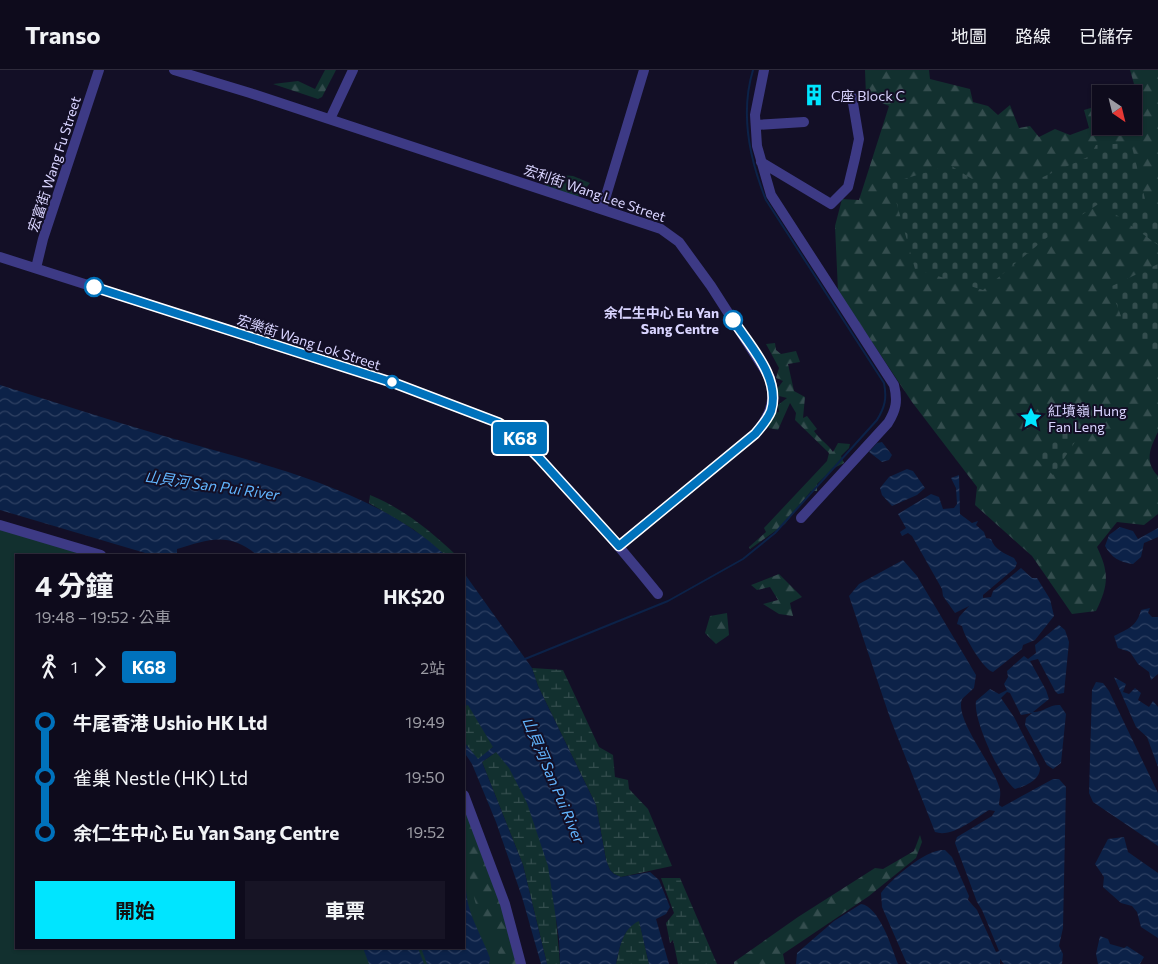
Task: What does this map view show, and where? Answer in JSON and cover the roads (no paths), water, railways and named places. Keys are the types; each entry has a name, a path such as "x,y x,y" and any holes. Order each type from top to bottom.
{"street":[{"name":"宏富街 Wang Fu Street","path":"36,268 43,240 99,70"},
{"name":"宏利街 Wang Lee Street","path":"174,70 602,208 661,229 679,242 711,286 765,369 773,390 770,413 755,434 619,546"},
{"path":"330,119 352,70"},
{"path":"602,208 644,70"},
{"path":"764,70 755,115 757,146 771,195 894,385 898,400 888,423 800,518"},
{"path":"761,162 831,204 848,187 859,139 852,97"},
{"path":"756,124 804,122"},
{"name":"宏樂街 Wang Lok Street","path":"0,257 394,383 499,423 513,432 539,458 619,546 658,594"},
{"path":"0,525 98,554"},
{"path":"465,798 504,904 521,964"}],"water":[{"name":"山貝河 San Pui River","path":"0,385 312,480 384,512 416,531 444,554 256,554 247,547 237,543 218,540 177,549 177,553 180,554 149,554 0,510"},
{"path":"882,442 892,455 889,460 882,462 869,452 877,443"},
{"path":"907,469 913,471 925,488 917,495 892,506 882,495 880,488 889,477"},
{"path":"959,475 960,514 972,523 978,521 976,525 984,532 986,538 991,539 997,549 1014,558 1017,563 1015,568 983,595 983,598 991,597 993,591 1021,568 1032,578 1037,578 1050,599 1054,616 1035,640 1023,645 1022,649 993,672 985,666 975,652 966,638 962,626 957,624 959,617 969,606 955,613 943,596 942,589 912,536 908,533 902,536 900,532 906,528 898,514 931,494 939,497 943,509 954,508 957,504 956,488 951,478"},
{"path":"1120,527 1133,531 1138,539 1158,528 1158,537 1144,543 1141,557 1133,564 1124,562 1110,554 1105,546 1109,535"},
{"path":"903,560 917,576 976,675 974,688 962,699 961,708 969,731 997,780 1000,790 999,805 1002,807 1053,779 1059,779 1066,787 1063,928 1059,946 1063,954 1062,964 1004,964 1000,959 1000,964 907,964 882,907 881,893 893,880 919,859 937,851 945,850 952,857 969,896 968,900 977,910 996,952 999,951 977,902 955,843 957,837 992,816 995,811 989,810 956,830 942,833 935,832 890,718 849,596 859,584"},
{"name":"山貝河 San Pui River","path":"465,574 532,668 538,686 596,805 606,860 610,870 621,877 650,872 659,880 670,907 666,914 656,919 669,964 649,964 639,921 633,924 625,934 616,964 560,964 559,939 548,866 527,803 509,768 496,752 482,762 523,865 547,964 541,964 522,897 496,822 472,764 465,754 465,743 478,759 493,747 468,705 465,706"},
{"path":"1150,608 1148,613 1152,617 1158,617 1158,674 1151,680 1149,672 1138,664 1130,652 1118,648 1114,636 1128,629 1137,620 1141,610"},
{"path":"1059,625 1065,630 1069,642 1064,693 1058,694 1055,691 1038,659 1030,661 1049,699 1033,712 1060,705 1066,714 1061,763 1053,769 1047,765 1025,725 1026,718 1032,713 1021,715 1010,693 1007,692 1001,698 1014,717 1040,768 1035,779 1015,789 1002,773 989,748 979,721 976,701 990,689 999,694 1007,690 1004,684 1008,677 1007,671 1024,656 1028,659 1036,653 1035,645"},
{"path":"1114,677 1126,684 1123,692 1129,694 1135,688 1141,693 1138,700 1149,707 1153,701 1158,707 1158,767 1147,737 1136,727"},
{"path":"1096,682 1103,683 1109,691 1158,793 1158,846 1093,802 1089,793 1092,690"},
{"path":"1124,837 1128,852 1158,873 1158,938 1141,927 1137,912 1132,906 1121,903 1103,887 1104,877 1095,864 1108,839"},
{"path":"465,883 468,903 490,958 489,964 427,964 421,949 465,949"},
{"path":"861,904 868,906 879,920 898,964 796,964 797,953 834,921"},
{"path":"1100,936 1108,939 1110,944 1124,948 1127,946 1144,957 1140,964 1098,964 1096,954"},
{"path":"363,949 418,949 424,964 369,964"}],"waterway":[{"path":"525,659 668,601 743,559 775,533 877,420 882,411 885,402 884,383 766,200 755,168 748,135 747,103 753,70"}],"place":[{"name":"C座 Block C","path":"814,95"},
{"name":"余仁生中心 Eu Yan Sang Centre","path":"733,320"},
{"name":"紅墳嶺 Hung Fan Leng","path":"1031,418"}]}
